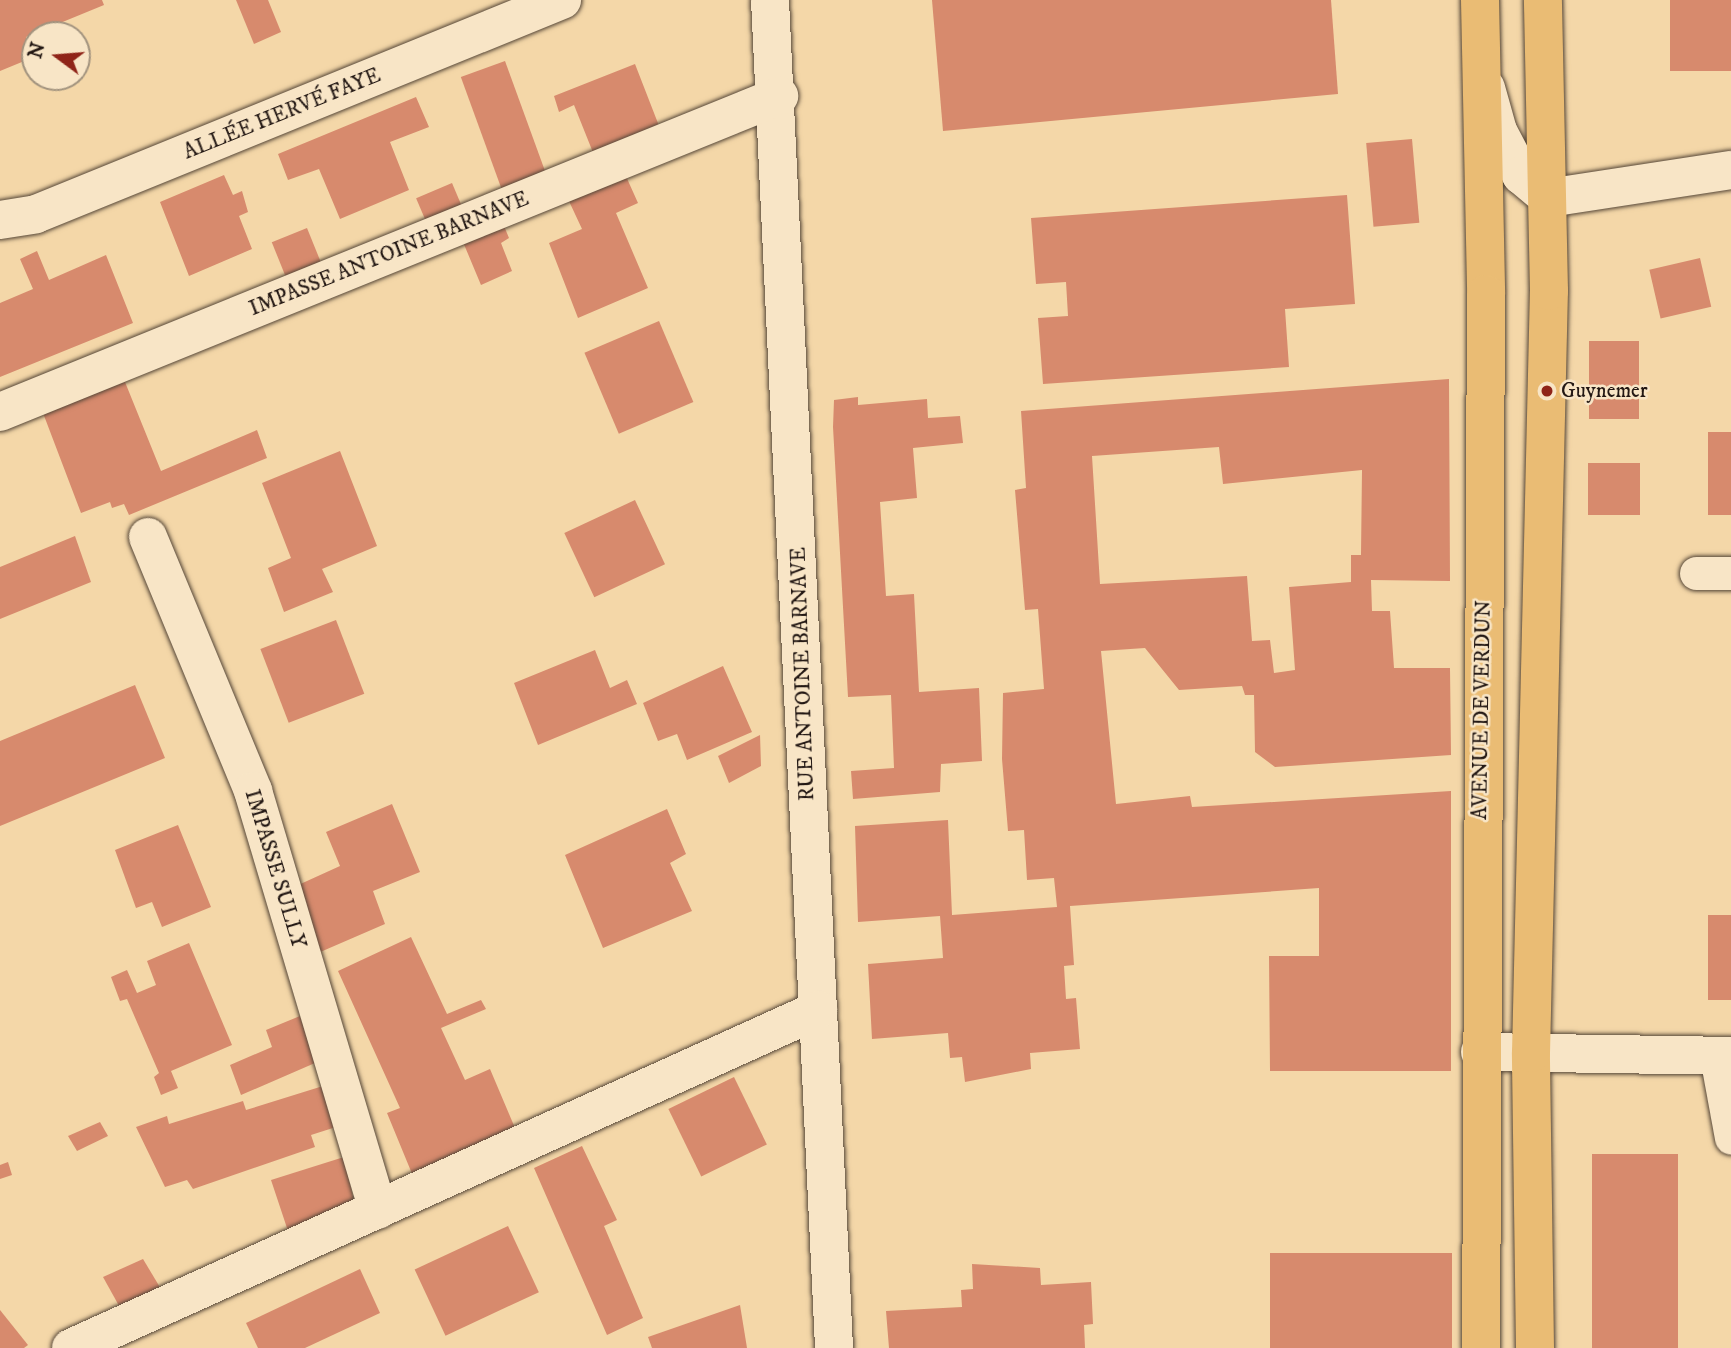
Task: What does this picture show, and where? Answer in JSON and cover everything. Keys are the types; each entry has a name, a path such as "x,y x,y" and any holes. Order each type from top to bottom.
{"main road":[{"name":"AVENUE DE VERDUN","path":"1480,0 1481,1348"},
{"path":"1535,1348 1531,1053 1548,198 1543,0"}],"street":[{"name":"ALLÉE HERVÉ FAYE","path":"0,220 36,214 562,0"},
{"name":"RUE ANTOINE BARNAVE","path":"770,0 779,96 834,1348"},
{"path":"1482,73 1498,131 1521,175 1548,198 1731,170"},
{"name":"IMPASSE ANTOINE BARNAVE","path":"0,412 779,96"},
{"name":"IMPASSE SULLY","path":"148,537 253,791 378,1210"},
{"path":"71,1348 818,1010"},
{"path":"1480,1052 1723,1056"}],"lane":[{"path":"1696,573 1731,573"},
{"path":"1723,1056 1731,1138"}],"building":[{"path":"0,0 102,0 104,5 65,21 21,21 21,62 0,71"},
{"path":"236,0 268,0 281,32 254,44"},
{"path":"932,0 1331,0 1338,94 943,131"},
{"path":"1670,0 1731,0 1731,71 1670,71"},
{"path":"505,61 548,179 504,195 461,77"},
{"path":"635,64 661,131 596,160 574,105 559,112 554,96"},
{"path":"416,97 429,127 390,142 409,190 340,219 319,169 288,180 278,154"},
{"path":"1412,139 1419,223 1373,227 1366,143"},
{"path":"625,174 638,203 616,213 648,288 578,318 549,243 582,229 568,199"},
{"path":"224,175 233,195 242,191 248,212 239,216 252,249 189,276 160,202"},
{"path":"452,183 465,213 429,229 416,198"},
{"path":"1347,195 1355,304 1285,309 1289,367 1043,384 1038,318 1068,316 1066,282 1036,284 1031,218"},
{"path":"504,226 509,238 501,243 512,271 481,285 463,242"},
{"path":"307,228 325,273 290,287 272,242"},
{"path":"37,251 49,280 106,255 133,323 0,377 0,303 33,289 20,259"},
{"path":"1700,258 1711,307 1661,318 1649,270"},
{"path":"659,321 693,402 619,434 584,353"},
{"path":"1589,341 1639,341 1639,419 1589,419"},
{"path":"1449,379 1450,581 1371,580 1372,611 1390,611 1394,668 1450,668 1451,755 1275,767 1255,752 1254,695 1245,695 1242,686 1179,690 1145,648 1101,651 1116,804 1190,796 1192,807 1451,791 1451,1071 1270,1071 1269,956 1319,956 1319,888 1070,906 1074,965 1064,966 1066,999 1076,998 1080,1049 1030,1053 1031,1069 965,1082 962,1057 950,1058 948,1033 872,1039 868,964 943,958 940,916 858,922 855,826 948,820 952,915 1057,907 1054,878 1027,880 1024,830 1008,831 1002,759 1003,693 1044,689 1038,609 1025,610 1015,490 1026,488 1021,411","holes":["1219,447 1223,484 1362,470 1361,555 1351,555 1351,582 1289,587 1295,670 1274,673 1270,640 1252,641 1247,576 1100,584 1092,456"]},
{"path":"125,382 161,471 257,430 267,458 129,515 124,504 112,508 110,502 81,513 43,413"},
{"path":"858,397 858,405 927,399 928,418 960,416 963,443 913,448 917,498 880,502 886,596 914,594 919,692 979,688 982,761 941,764 940,792 853,799 851,771 894,768 891,695 848,697 833,427 834,400"},
{"path":"1708,432 1731,432 1731,515 1708,515"},
{"path":"340,451 377,546 322,569 333,592 284,612 268,568 291,558 262,483"},
{"path":"1588,463 1640,463 1640,515 1588,515"},
{"path":"635,500 665,564 594,597 564,533"},
{"path":"75,536 91,582 0,619 0,567"},
{"path":"336,620 364,694 289,723 260,649"},
{"path":"595,650 610,688 627,680 637,704 538,745 514,683"},
{"path":"723,666 752,732 687,760 677,734 658,741 643,703"},
{"path":"135,685 165,758 0,826 0,741"},
{"path":"760,735 761,766 729,783 718,756"},
{"path":"392,804 420,872 373,891 385,924 318,953 296,886 340,866 326,832"},
{"path":"667,809 686,854 670,863 692,911 603,948 565,855"},
{"path":"178,825 211,907 162,927 152,902 136,908 115,850"},
{"path":"1708,915 1731,915 1731,1000 1708,1000"},
{"path":"411,937 447,1014 481,1000 486,1009 441,1028 465,1080 490,1069 518,1135 415,1181 387,1113 400,1108 338,971"},
{"path":"189,943 232,1045 171,1071 178,1088 161,1095 154,1077 159,1073 127,999 120,1001 111,977 127,970 137,993 156,985 147,961"},
{"path":"300,1016 315,1063 241,1095 230,1065 272,1047 266,1030"},
{"path":"734,1077 767,1144 701,1176 668,1109"},
{"path":"323,1086 336,1127 311,1135 315,1147 193,1189 187,1180 165,1187 136,1127 167,1116 169,1124 243,1101 246,1110"},
{"path":"100,1122 108,1136 77,1151 68,1136"},
{"path":"582,1146 617,1220 604,1226 643,1318 607,1335 534,1168"},
{"path":"1592,1154 1678,1154 1678,1348 1592,1348"},
{"path":"344,1157 356,1210 290,1237 271,1180"},
{"path":"8,1162 12,1175 0,1179 0,1165"},
{"path":"508,1226 539,1292 446,1336 415,1270"},
{"path":"1270,1253 1452,1253 1452,1348 1270,1348"},
{"path":"143,1259 164,1294 123,1313 103,1277"},
{"path":"972,1264 1040,1268 1041,1285 1091,1282 1093,1324 1084,1325 1085,1348 889,1348 886,1311 962,1307 961,1290 973,1289"},
{"path":"360,1269 380,1313 305,1348 258,1348 246,1323"},
{"path":"740,1305 747,1348 652,1348 648,1337"},
{"path":"0,1310 28,1345 24,1348 0,1348"}],"place":[{"name":"Guynemer","path":"1547,391"}]}
